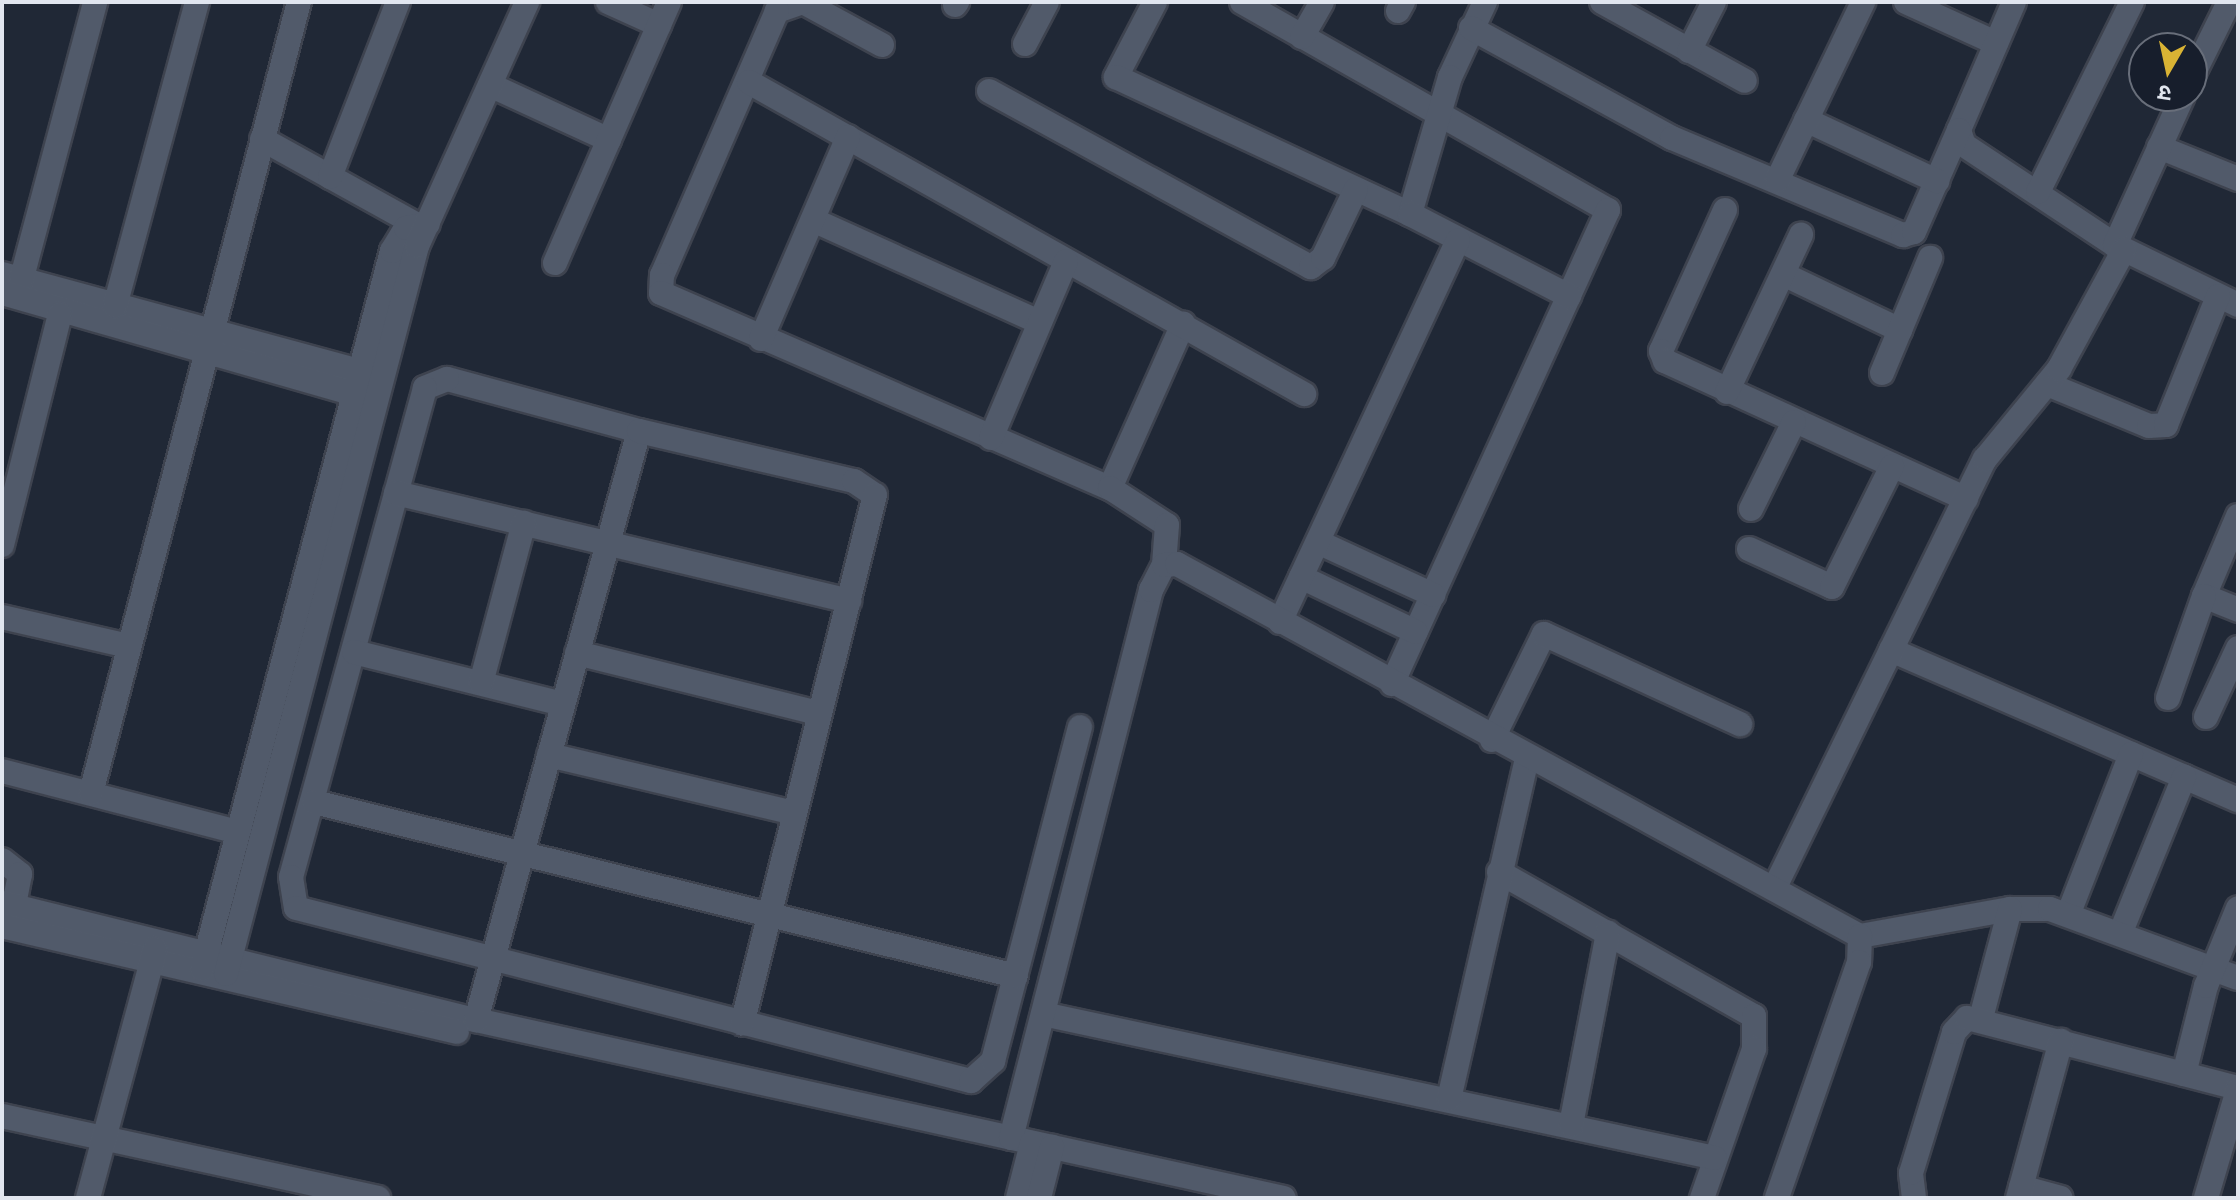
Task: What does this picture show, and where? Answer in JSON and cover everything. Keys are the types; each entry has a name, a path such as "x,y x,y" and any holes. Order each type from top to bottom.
{"street":[{"path":"8,283 95,2"},
{"path":"115,306 197,2"},
{"path":"91,793 299,2"},
{"path":"330,177 398,2"},
{"path":"215,967 366,385 395,240 423,225 527,2"},
{"path":"608,2 659,25"},
{"path":"555,263 669,2"},
{"path":"882,45 811,5 789,2 777,11 659,285 670,300 1110,488 1167,525 1164,565 1151,590 1043,1014 1035,1150 1039,1198"},
{"path":"1025,44 1047,2"},
{"path":"1155,2 1116,77 1410,214 1569,296"},
{"path":"1242,2 1443,111 1606,205 1569,296 1392,684"},
{"path":"1302,37 1322,2"},
{"path":"1410,214 1471,28 1485,2"},
{"path":"1602,2 1745,81"},
{"path":"1777,181 1863,2"},
{"path":"1906,2 1996,43"},
{"path":"1471,28 1672,138 1909,236 1937,181 2014,2"},
{"path":"2038,192 2132,2"},
{"path":"2208,45 2229,2"},
{"path":"1689,51 1710,4"},
{"path":"749,82 1304,394"},
{"path":"490,85 609,140"},
{"path":"989,91 1311,267 1323,258 1356,189"},
{"path":"1775,887 1994,445 2047,384 2119,248 2175,112"},
{"path":"1806,120 1937,181"},
{"path":"1959,130 1964,145 2119,248 2228,301 2166,425 2149,426 2047,384"},
{"path":"761,339 848,137"},
{"path":"262,139 423,225"},
{"path":"2159,147 2238,179"},
{"path":"1725,210 1661,351 1665,361 1966,499"},
{"path":"813,220 1037,321"},
{"path":"1727,392 1801,235"},
{"path":"1280,622 1458,241"},
{"path":"1882,373 1930,258"},
{"path":"991,438 1037,321 1066,261"},
{"path":"1783,274 1900,330"},
{"path":"8,283 115,306 208,342"},
{"path":"8,283 60,314 208,342 366,385"},
{"path":"2,545 60,314"},
{"path":"1110,488 1183,324"},
{"path":"742,1024 790,812 875,507 867,487 437,379 422,396 314,802 291,877 296,908 492,962 971,1081 993,1061 1080,727"},
{"path":"215,967 238,832 366,385"},
{"path":"1751,509 1794,422"},
{"path":"476,1020 639,431"},
{"path":"1749,549 1832,587 1892,466"},
{"path":"396,493 849,601"},
{"path":"2168,698 2204,596 2238,516"},
{"path":"481,683 524,523"},
{"path":"1318,542 1433,595"},
{"path":"1164,565 1188,568 1492,740 1775,887 1860,936 2010,909 2068,915 2238,978"},
{"path":"1301,577 1416,632"},
{"path":"2204,596 2238,610"},
{"path":"2,617 129,646"},
{"path":"1492,740 1544,634 1740,724"},
{"path":"2206,717 2238,648"},
{"path":"1891,650 2238,800"},
{"path":"354,652 563,704"},
{"path":"577,653 817,713"},
{"path":"2068,915 2131,754"},
{"path":"549,755 790,812"},
{"path":"1449,1099 1527,758"},
{"path":"2,771 238,832"},
{"path":"2120,934 2184,777"},
{"path":"314,802 767,911 1016,976"},
{"path":"2,860 20,874 6,911 154,953 1035,1150 1284,1198"},
{"path":"1499,872 1754,1016 1754,1049 1702,1198"},
{"path":"2184,1074 2213,969 2238,908"},
{"path":"1981,1018 2010,909"},
{"path":"1571,1125 1608,933"},
{"path":"1777,1198 1859,962 1860,936"},
{"path":"88,1198 154,953"},
{"path":"215,967 476,1020 1035,1150 1209,1198"},
{"path":"1043,1014 1715,1158"},
{"path":"1914,1198 1907,1187 1954,1032 1967,1018 1981,1018 2238,1089 2206,1198"},
{"path":"2061,1041 2020,1193 2061,1198"},
{"path":"2,1116 378,1198"},
{"path":"1018,1198 1035,1150"}]}
